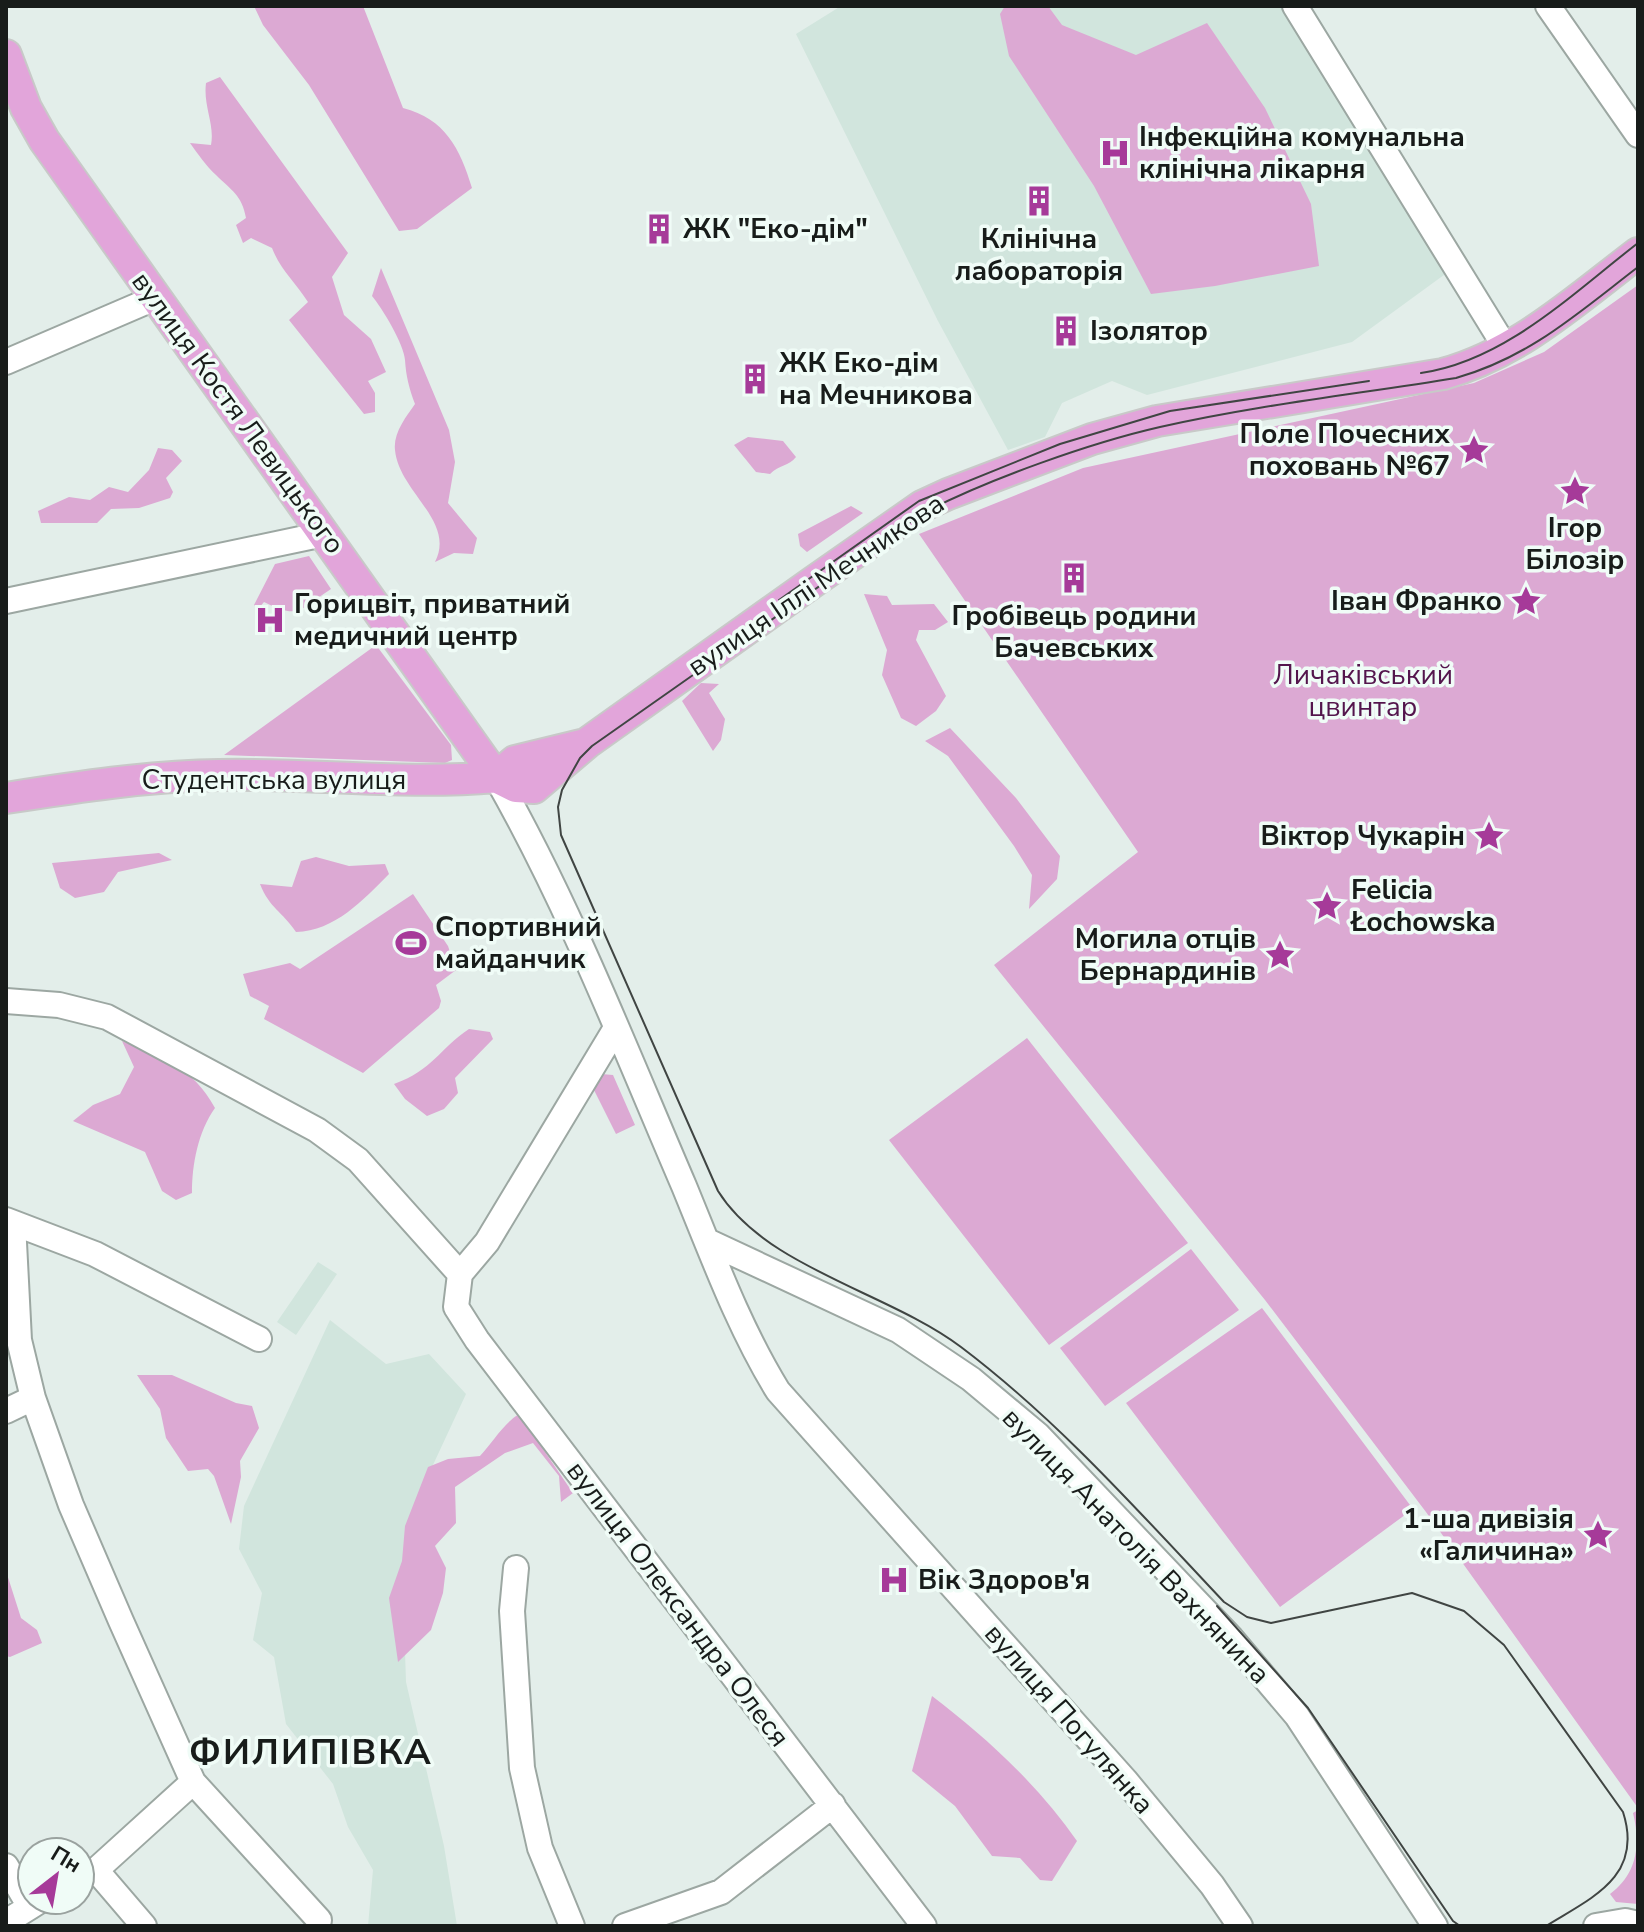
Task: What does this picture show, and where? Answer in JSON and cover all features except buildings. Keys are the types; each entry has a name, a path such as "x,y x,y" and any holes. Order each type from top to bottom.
{"main road":[{"name":"вулиця Костя Левицького","path":"6,55 26,108 44,140 496,777"},
{"name":"вулиця Іллі Мечникова","path":"496,777 516,787 534,788 587,743 910,514 948,494 1092,439 1157,421 1443,374 1480,364 1507,350 1638,253"},
{"name":"Студентська вулиця","path":"6,798 135,780 220,775 449,781 496,777"}],"street":[{"path":"1295,6 1507,350"},
{"path":"1548,6 1638,135"},
{"path":"6,362 155,298"},
{"path":"6,601 324,534"},
{"name":"вулиця Костя Левицького","path":"496,777 527,832 616,1028 707,1241"},
{"path":"6,1001 59,1005 107,1017 317,1130 358,1160 460,1274 487,1242 616,1028"},
{"path":"259,1339 95,1254 9,1221 18,1328 33,1398 71,1505 193,1782 319,1920"},
{"name":"вулиця Погулянка","path":"707,1241 763,1367 778,1391 1125,1780 1212,1885 1240,1926"},
{"name":"вулиця Анатолія Вахнянина","path":"707,1241 898,1330 971,1379 1038,1435 1231,1638 1297,1716 1435,1926"},
{"name":"вулиця Олександра Олеся","path":"460,1274 456,1307 470,1330 924,1926"},
{"path":"6,1411 33,1398"},
{"path":"516,1568 512,1611 522,1768 540,1848 572,1926"},
{"path":"96,1868 193,1782"},
{"path":"625,1926 721,1892 833,1805"},
{"path":"96,1882 144,1926"},
{"path":"1596,1926 1616,1921 1638,1924"}],"shaded area":[{"name":"Інфекційна комунальна клінічна лікарня","path":"841,6 1282,6 1448,272 1352,342 1147,395 1112,381 1062,403 1045,437 1008,450 938,321 796,34"},
{"path":"318,1262 337,1274 296,1335 277,1322"},
{"path":"330,1320 386,1364 429,1354 466,1394 419,1495 403,1591 406,1682 444,1846 457,1926 368,1926 373,1870 348,1827 333,1784 286,1724 274,1657 253,1640 262,1593 239,1549 244,1506"}],"green space":[{"path":"254,6 363,6 403,108 430,120 449,137 472,188 417,229 399,231 309,85 263,25"},
{"path":"1005,6 1048,6 1062,25 1136,55 1207,23 1265,108 1311,204 1319,266 1215,286 1151,294 1094,186 1009,56 1000,14"},
{"path":"220,77 348,253 332,277 344,315 371,339 386,372 368,381 375,393 375,412 364,414 289,320 308,302 283,269 272,248 251,238 243,243 236,225 246,218 242,204 190,143 211,145 206,83"},
{"path":"381,268 449,430 455,462 448,503 477,538 473,554 454,553 435,562 439,547 438,533 399,465 396,437 415,404 401,345 372,296"},
{"name":"Личаківський цвинтар","path":"1638,285 1638,1808 1426,1512 1265,1300 994,965 1138,852 919,534 1083,468 1474,383 1544,352"},
{"path":"748,437 783,441 796,457 770,474 756,472 734,445"},
{"path":"158,448 172,450 182,461 166,478 173,492 170,498 139,508 111,509 97,523 41,523 38,511 69,497 90,500 109,487 128,492 149,470"},
{"path":"851,506 863,513 807,552 800,546 798,534"},
{"path":"309,556 331,589 299,610 285,611 264,602 259,608 254,605 275,564"},
{"path":"864,594 887,596 892,605 934,604 948,622 935,630 919,630 916,640 946,696 936,711 916,726 901,718 882,675 887,650"},
{"path":"376,645 451,745 452,760 445,763 224,755"},
{"path":"701,683 719,684 709,693 725,719 721,740 713,751 682,701"},
{"path":"950,728 1016,798 1060,856 1057,879 1029,909 1032,875 948,756 925,741"},
{"path":"159,853 172,860 118,872 104,892 75,898 60,888 52,863"},
{"path":"316,857 349,866 385,864 389,874 336,920 296,932 268,899 260,884 292,887 301,861"},
{"path":"413,894 448,946 456,970 436,985 441,1001 439,1008 363,1073 264,1019 269,1006 250,996 243,974 290,963 300,969"},
{"path":"469,1029 490,1032 493,1039 455,1078 458,1093 444,1109 427,1116 405,1099 394,1084 427,1066"},
{"path":"1027,1038 1188,1243 1049,1345 889,1140"},
{"path":"122,1041 186,1073 197,1082 215,1108 204,1127 197,1149 192,1193 176,1200 162,1191 145,1152 73,1121 93,1105 120,1094 134,1067"},
{"path":"601,1074 613,1075 635,1125 616,1134 593,1088"},
{"path":"1191,1249 1239,1310 1105,1406 1060,1348"},
{"path":"1262,1308 1413,1509 1280,1607 1126,1403"},
{"path":"137,1375 172,1375 236,1403 252,1406 259,1428 240,1461 241,1477 231,1524 214,1476 208,1469 188,1471 166,1438 160,1409"},
{"path":"519,1414 573,1493 561,1502 559,1476 533,1443 505,1453 455,1487 456,1523 435,1546 446,1568 443,1593 431,1630 398,1662 389,1598 402,1561 405,1526 428,1467 448,1459 480,1456"},
{"path":"6,1571 21,1618 37,1630 42,1643 10,1657 6,1656"},
{"path":"932,1696 1010,1763 1046,1801 1077,1841 1052,1881 1040,1880 1020,1858 992,1856 955,1806 912,1771"},
{"path":"1638,1810 1638,1904 1616,1902 1610,1894 1626,1877 1635,1858 1637,1836 1633,1813"}],"tram line":[{"path":"1421,373 1452,366 1509,340 1563,303 1638,243"},
{"path":"1546,1926 1580,1906 1609,1883 1620,1869 1628,1834 1623,1812 1504,1645 1464,1611 1412,1593 1271,1623 1247,1617 1224,1602 1065,1437 961,1347 899,1310 797,1260 739,1218 718,1191 561,835 558,807 562,790 580,758 592,746 925,512 1009,475 1132,434 1233,412 1456,378 1483,369 1552,332 1638,267"},
{"path":"779,600 919,501 1060,444 1170,411 1369,381"},
{"path":"1217,1606 1308,1708 1453,1921 1460,1926"}],"place":[{"name":"Інфекційна комунальна клінічна лікарня","path":"1115,153"},
{"name":"Клінічна лабораторія","path":"1039,201"},
{"name":"ЖК \"Еко-дім\"","path":"659,229"},
{"name":"Ізолятор","path":"1066,331"},
{"name":"ЖК Еко-дім на Мечникова","path":"755,379"},
{"name":"Поле Почесних поховань №67","path":"1474,450"},
{"name":"Ігор Білозір","path":"1575,491"},
{"name":"Гробівець родини Бачевських","path":"1074,578"},
{"name":"Іван Франко","path":"1526,601"},
{"name":"Горицвіт, приватний медичний центр","path":"270,620"},
{"name":"Віктор Чукарін","path":"1489,836"},
{"name":"Felicia Łochowska","path":"1327,906"},
{"name":"Спортивний майданчик","path":"411,943"},
{"name":"Могила отців Бернардинів","path":"1280,955"},
{"name":"1-ша дивізія «Галичина»","path":"1598,1535"},
{"name":"Вік Здоров'я","path":"894,1580"}],"district":[{"name":"ФИЛИПІВКА","path":"311,1752"}]}
